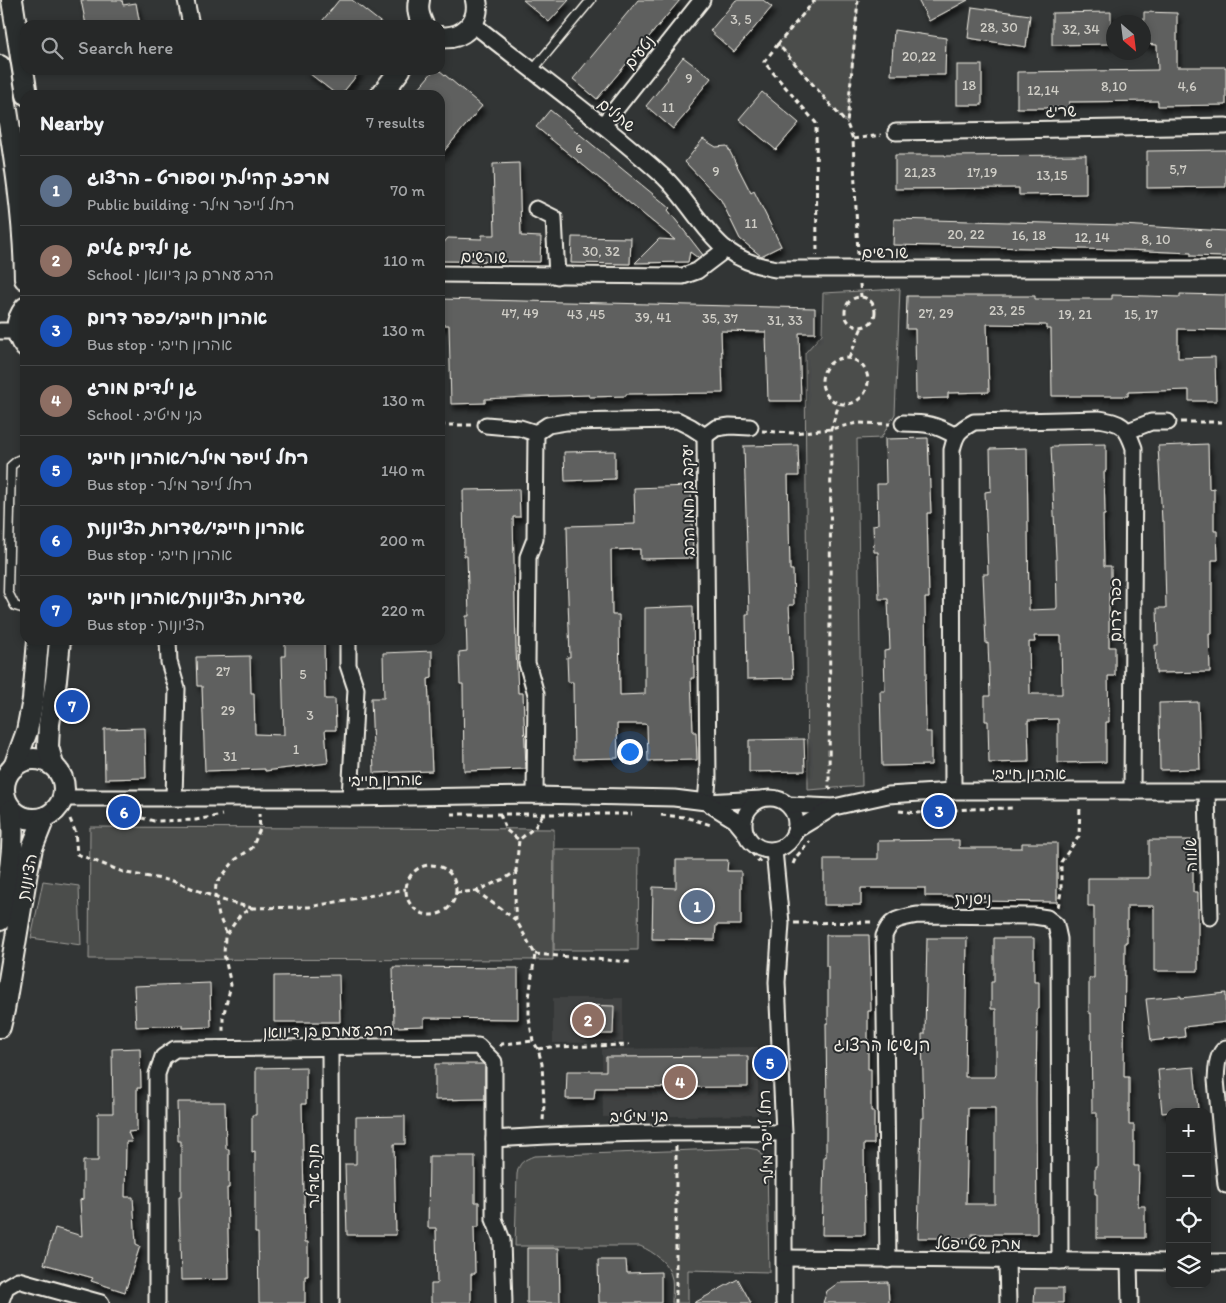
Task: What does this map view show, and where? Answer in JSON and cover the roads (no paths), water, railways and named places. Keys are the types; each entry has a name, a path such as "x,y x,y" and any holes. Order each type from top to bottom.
{"street":[{"path":"12,0 20,51"},
{"path":"186,0 190,20"},
{"path":"419,0 418,7 421,20"},
{"path":"445,37 457,36 466,32 472,24 477,10 476,0"},
{"name":"נטעים","path":"603,125 702,0"},
{"name":"שתילים","path":"472,24 603,125 667,180 726,249"},
{"path":"0,66 20,212"},
{"path":"24,75 26,90"},
{"path":"385,90 396,75"},
{"name":"שריג","path":"896,132 1226,126"},
{"path":"536,209 554,218 557,276"},
{"name":"שורשים","path":"445,274 682,276 697,271 726,249 742,260 756,266 776,269 1226,269"},
{"path":"14,337 20,316"},
{"path":"953,791 952,450 956,436 962,428 974,422 1099,419 1115,422 1128,431 1151,422 1168,422"},
{"name":"יעקב בן חמו הרב","path":"536,433 548,425 566,422 677,420 705,436 708,770 706,802"},
{"path":"903,423 925,423 938,426 956,436"},
{"path":"486,425 520,428 536,433 535,539 528,557 527,644 527,663 536,694 535,795"},
{"path":"705,436 716,428 730,426 750,427"},
{"name":"כפר דרום","path":"1128,431 1134,448 1132,791"},
{"path":"6,777 22,762 31,759 45,761 60,772 64,784 64,796 52,814 35,820 18,816 11,810 6,802 4,793 6,777 27,731 33,700 38,645"},
{"path":"53,766 48,747 49,724 60,645"},
{"path":"168,645 168,662 177,689 174,797"},
{"path":"348,645 348,665 356,689 350,798"},
{"name":"אהרון חייבי","path":"789,805 834,807 888,795 953,791 1226,791"},
{"name":"שלווה","path":"1207,792 1210,917"},
{"name":"אהרון חייבי","path":"64,796 71,798 350,798 535,795 674,798 706,802 760,799"},
{"path":"776,798 789,805 796,816 796,830 788,843 774,850 759,848 748,838 744,838 744,819 749,806 760,799 776,798"},
{"name":"אהרון חייבי","path":"706,802 735,820 744,838"},
{"name":"אהרון חייבי","path":"796,830 834,807"},
{"name":"הציונות","path":"0,920 13,849 11,810"},
{"name":"הציונות","path":"0,1027 32,848 44,818"},
{"name":"רחל לייפר מילר","path":"774,850 781,923 777,982 784,1133 784,1303"},
{"name":"ניסנית","path":"888,1260 884,936 888,925 899,918 917,915 1034,916 1047,918 1056,925 1059,939 1060,1261"},
{"name":"הרב עמרם בן דיוואן","path":"157,1303 157,1074 163,1057 175,1049 330,1049 478,1046 494,1062 494,1139"},
{"path":"1226,1048 1223,1050 1217,1064 1216,1080 1226,1185"},
{"name":"חנה אדלר","path":"330,1049 331,1303"},
{"name":"בני מיטיב","path":"494,1139 676,1132 784,1133"},
{"path":"494,1139 494,1219 502,1240 504,1303"},
{"name":"מרק שטייפטל","path":"785,1258 1166,1262"},
{"path":"1008,1261 1008,1303"},
{"path":"1129,1262 1130,1303"},
{"path":"1211,1262 1226,1262"},
{"path":"0,1303 6,1286 18,1280 101,1303"}],"lane":[{"path":"532,71 591,0"},
{"path":"20,459 11,466 8,592 15,606 20,608"}],"place":[{"name":"שדרות הציונות/אהרון חייבי","path":"72,706"},
{"name":"אהרון חייבי/כפר דרום","path":"939,811"},
{"name":"אהרון חייבי/שדרות הציונות","path":"124,812"},
{"name":"מרכז קהילתי וספורט - הרצוג","path":"697,906"},
{"name":"גן ילדים גלים","path":"588,1020"},
{"name":"רחל לייפר מילר/אהרון חייבי","path":"770,1063"},
{"name":"גן ילדים מורג","path":"680,1082"}],"district":[{"name":"הנשיא הרצוג","path":"882,1045"}]}
